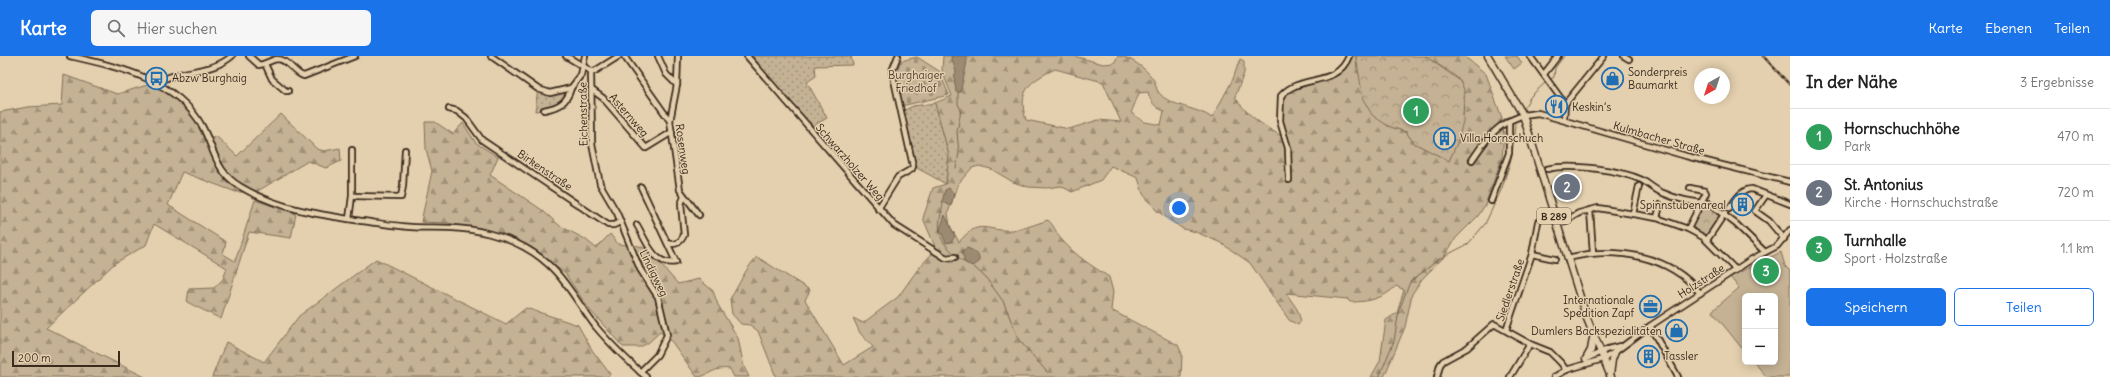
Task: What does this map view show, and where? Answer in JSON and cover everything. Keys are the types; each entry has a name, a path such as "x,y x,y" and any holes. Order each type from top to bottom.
{"main road":[{"name":"B 289","path":"1488,56 1523,115 1593,336 1610,376"},
{"path":"1586,359 1592,350 1593,336"},
{"name":"B 289","path":"1610,376 1612,360 1615,352"}],"street":[{"path":"70,56 129,71 157,83 178,98 193,111 202,127 219,168 226,177 240,187 265,199 303,211 349,219 408,227 453,228 506,239 526,248 542,259 561,276 604,337 646,377"},
{"path":"157,83 166,77 214,66 232,56"},
{"path":"249,56 259,65 277,59 282,60 304,76 355,56"},
{"path":"491,56 546,92 555,93 571,88"},
{"path":"566,56 591,71 598,71 619,56"},
{"path":"544,110 563,104 567,99 571,88 581,75 584,67 584,56"},
{"path":"624,56 670,121"},
{"path":"658,56 666,74 676,84"},
{"name":"Rosenweg","path":"678,56 676,84 670,121 680,190 684,197 693,205 699,215"},
{"name":"Schwarzholzer Weg","path":"746,56 878,209 894,225 913,239 946,258 955,257"},
{"path":"878,209 898,177 912,169 913,166 892,71 898,56"},
{"path":"1289,180 1288,148 1280,121 1281,96 1290,88 1337,73 1349,56"},
{"path":"1530,56 1565,104"},
{"path":"1544,74 1558,56"},
{"path":"1564,120 1565,104 1604,56"},
{"path":"265,64 272,79 286,91 288,90"},
{"name":"Eichenstraße","path":"591,71 592,144 596,170 600,184 620,222"},
{"name":"Asternweg","path":"592,90 603,98 646,148 672,132"},
{"name":"Birkenstraße","path":"449,109 457,111 466,118"},
{"name":"Birkenstraße","path":"462,110 482,140 608,225 614,225 620,222"},
{"name":"Kulmbacher Straße","path":"1523,115 1544,114 1686,156 1790,182"},
{"path":"1472,160 1498,127 1523,115"},
{"path":"1491,200 1509,153 1509,121"},
{"path":"349,219 352,196 352,150"},
{"path":"352,196 401,197 405,150"},
{"path":"1547,169 1581,168 1619,172 1641,180 1663,194 1700,203 1708,203 1724,214 1765,252"},
{"path":"1633,214 1639,186"},
{"path":"637,225 657,258 670,264 676,262 641,187"},
{"path":"1688,229 1706,193 1705,191 1690,188"},
{"path":"1729,209 1740,194 1748,189 1790,204"},
{"path":"1766,195 1755,211 1769,221 1784,239"},
{"name":"Rosenweg","path":"668,243 675,244 684,235 681,204 684,197"},
{"path":"1657,218 1660,205"},
{"path":"1562,223 1579,213 1598,208 1657,218 1688,229 1707,240 1736,270"},
{"path":"1590,210 1594,253"},
{"path":"1707,240 1724,214"},
{"name":"Lindigweg","path":"620,222 640,269 658,297 667,334 656,357 640,372"},
{"name":"Siedlerstraße","path":"1538,222 1532,254 1506,330 1530,344 1550,352 1566,370"},
{"name":"Holzstraße","path":"1601,356 1620,346 1736,270 1777,246 1790,230"},
{"path":"1572,257 1594,253 1631,254 1654,260 1675,272 1696,287 1700,293"},
{"name":"Siedlerstraße","path":"1532,254 1555,259"},
{"path":"1437,377 1440,365 1443,361 1473,343 1491,325 1498,325 1506,330"},
{"path":"1650,326 1678,377"},
{"path":"1510,377 1530,344"},
{"name":"Holzstraße","path":"1601,356 1615,352 1620,346"},
{"path":"1554,377 1586,359 1601,356"},
{"path":"1566,370 1601,356"}],"green space":[{"path":"748,56 853,56 851,57 853,65 815,66 816,76 807,82 827,118 811,127"},
{"path":"943,56 1074,56 1103,64 1114,63 1118,56 1127,58 1147,71 1154,81 1158,92 1164,98 1199,111 1212,118 1233,79 1240,59 1244,61 1244,73 1235,97 1250,115 1283,137 1282,102 1287,93 1331,75 1343,63 1345,56 1356,56 1357,71 1388,126 1406,132 1414,143 1449,161 1462,121 1464,109 1463,89 1457,78 1425,56 1464,56 1486,74 1502,118 1504,135 1502,158 1485,205 1478,216 1456,238 1444,257 1422,279 1412,294 1405,327 1384,377 1371,377 1380,361 1386,320 1397,313 1404,290 1396,286 1380,297 1357,302 1350,302 1347,299 1286,293 1297,309 1301,321 1298,325 1289,320 1250,263 1221,243 1196,232 1183,229 1157,211 1143,194 1138,178 1111,166 1101,180 1072,192 1061,186 1046,188 1028,187 1013,182 991,169 979,166 972,168 958,184 948,213 950,226 959,242 966,234 978,228 983,227 1012,230 1048,220 1067,246 1090,265 1109,277 1113,292 1111,310 1178,345 1182,354 1181,377 776,377 758,331 750,325 741,324 732,314 730,299 745,272 757,257 810,290 805,300 844,365 873,347 860,333 853,318 863,323 898,297 918,269 936,249 923,218 933,188 946,184 949,155 935,103 952,96 942,71","holes":["1055,69 1103,82 1121,122 1098,120 1069,129 1026,120 1023,101 1028,88 1032,82","1148,92 1153,104 1164,111 1161,125 1145,122 1131,113 1139,93"]},
{"path":"1356,56 1425,56 1459,80 1464,89 1463,121 1458,141 1449,161 1414,143 1406,132 1388,126 1372,115 1363,99"},
{"path":"1505,56 1517,56 1522,63 1514,69"},
{"name":"Burghaiger Friedhof","path":"917,57 939,71 949,95 901,106 896,84 896,73 901,61"},
{"path":"64,75 117,94 151,84 175,97 191,111 206,142 216,136 237,156 281,114 317,149 324,151 340,148 341,161 326,168 308,161 256,192 236,192 182,172 168,205 226,242 223,254 235,261 255,200 296,214 291,238 249,232 221,319 187,302 189,289 214,288 223,279 227,268 154,224 146,245 115,263 46,328 145,377 0,377 0,112 28,107 62,105"},
{"path":"538,88 546,92 571,88 567,99 544,110 535,111"},
{"path":"935,103 949,155 946,184 917,168 903,111 913,106"},
{"path":"425,122 435,122 453,134 463,123 476,143 498,157 490,175 542,210 560,226 585,239 596,248 610,234 618,244 639,246 647,249 678,284 699,279 713,291 718,305 738,338 744,367 749,377 734,377 730,369 724,368 715,370 701,377 697,377 672,342 660,332 648,343 640,347 623,347 588,308 565,273 516,239 502,234 448,223 421,222 432,171 426,149"},
{"path":"1702,205 1708,205 1722,214 1706,238 1690,228"},
{"path":"1781,252 1785,266 1790,271 1790,377 1767,377 1757,365 1778,365 1778,293 1742,293 1742,348 1712,311 1739,288 1730,277"},
{"path":"376,259 506,324 526,308 578,325 592,350 610,374 608,377 212,377 226,342 264,362 299,316"}],"shaded area":[{"path":"951,56 967,56 966,68 960,92 956,92 954,77 956,72"},
{"path":"949,188 954,194 951,206 942,202 945,190"},
{"path":"945,215 955,236 951,242 946,243 940,229"},
{"path":"967,248 975,251 979,256 979,262 973,266 965,263 962,251"}],"waterway":[{"path":"1551,79 1554,77 1555,68 1564,56"},
{"path":"1525,106 1531,96 1546,82"},
{"path":"956,168 959,153 957,132 961,110 958,104 958,92"},
{"path":"1379,377 1394,341 1399,310 1410,282 1439,259 1468,244 1485,224 1502,188 1512,156 1515,124"},
{"path":"943,204 939,224 941,238 949,249 964,262"},
{"path":"973,266 986,278 1003,301 1019,340 1047,372"}],"railway":[{"path":"1763,56 1790,85"}],"place":[{"name":"Abzw Burghaig","path":"157,78"},
{"name":"Sonderpreis Baumarkt","path":"1613,78"},
{"name":"Keskin‘s","path":"1556,107"},
{"name":"Hornschuchhöhe","path":"1416,111"},
{"name":"Villa Hornschuch","path":"1444,138"},
{"name":"St. Antonius","path":"1567,187"},
{"name":"Spinnstubenareal","path":"1742,205"},
{"name":"Turnhalle","path":"1766,271"},
{"name":"Internationale Spedition Zapf","path":"1650,306"},
{"name":"Dumlers Backspezialitäten","path":"1677,331"},
{"name":"Tassler","path":"1648,356"}]}
